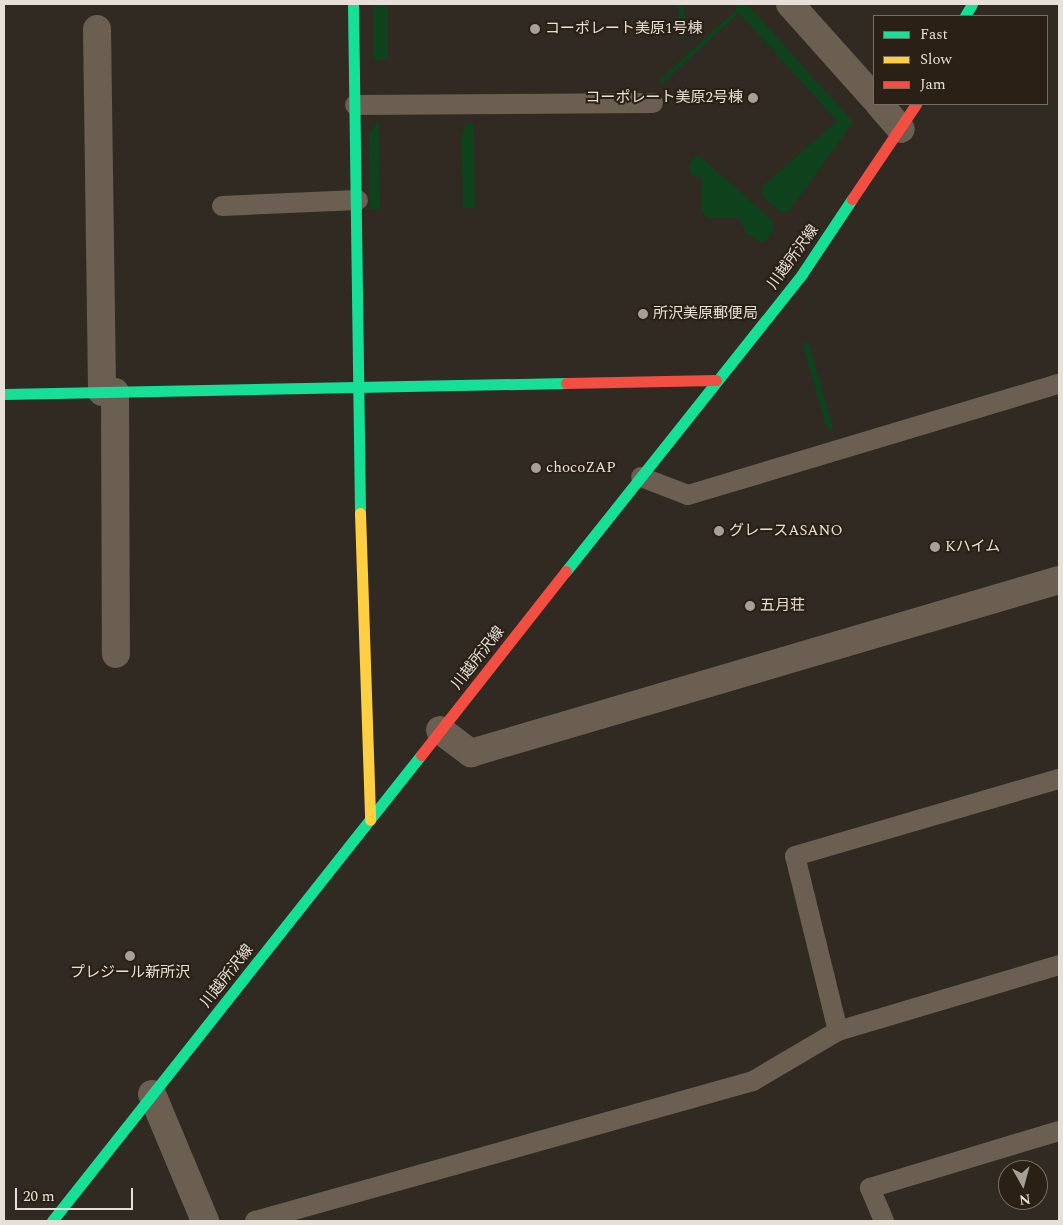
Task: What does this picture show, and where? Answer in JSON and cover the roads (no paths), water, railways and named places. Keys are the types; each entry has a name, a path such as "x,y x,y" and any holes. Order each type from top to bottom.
{"street":[{"path":"353,4 358,200 358,389 362,619 370,820"},
{"path":"790,4 873,97"},
{"path":"966,15 972,4"},
{"path":"96,29 116,654"},
{"path":"880,105 902,129"},
{"name":"川越所沢線","path":"52,1221 716,380 802,274 902,129 915,105"},
{"path":"4,394 358,389 716,380"},
{"path":"440,730 471,753 1059,580"},
{"path":"152,1094 205,1221"}],"lane":[{"path":"355,105 653,102"},
{"path":"222,206 358,200"},
{"path":"641,477 688,495 1059,384"},
{"path":"838,1031 795,856 1059,779"},
{"path":"255,1221 753,1081 838,1031 1059,966"},
{"path":"884,1221 870,1188 1059,1131"}],"place":[{"name":"コーポレート美原1号棟","path":"535,29"},
{"name":"コーポレート美原2号棟","path":"753,98"},
{"name":"所沢美原郵便局","path":"643,314"},
{"name":"chocoZAP","path":"536,468"},
{"name":"グレースASANO","path":"719,531"},
{"name":"Kハイム","path":"935,547"},
{"name":"五月荘","path":"750,606"},
{"name":"プレジール新所沢","path":"130,956"}]}
